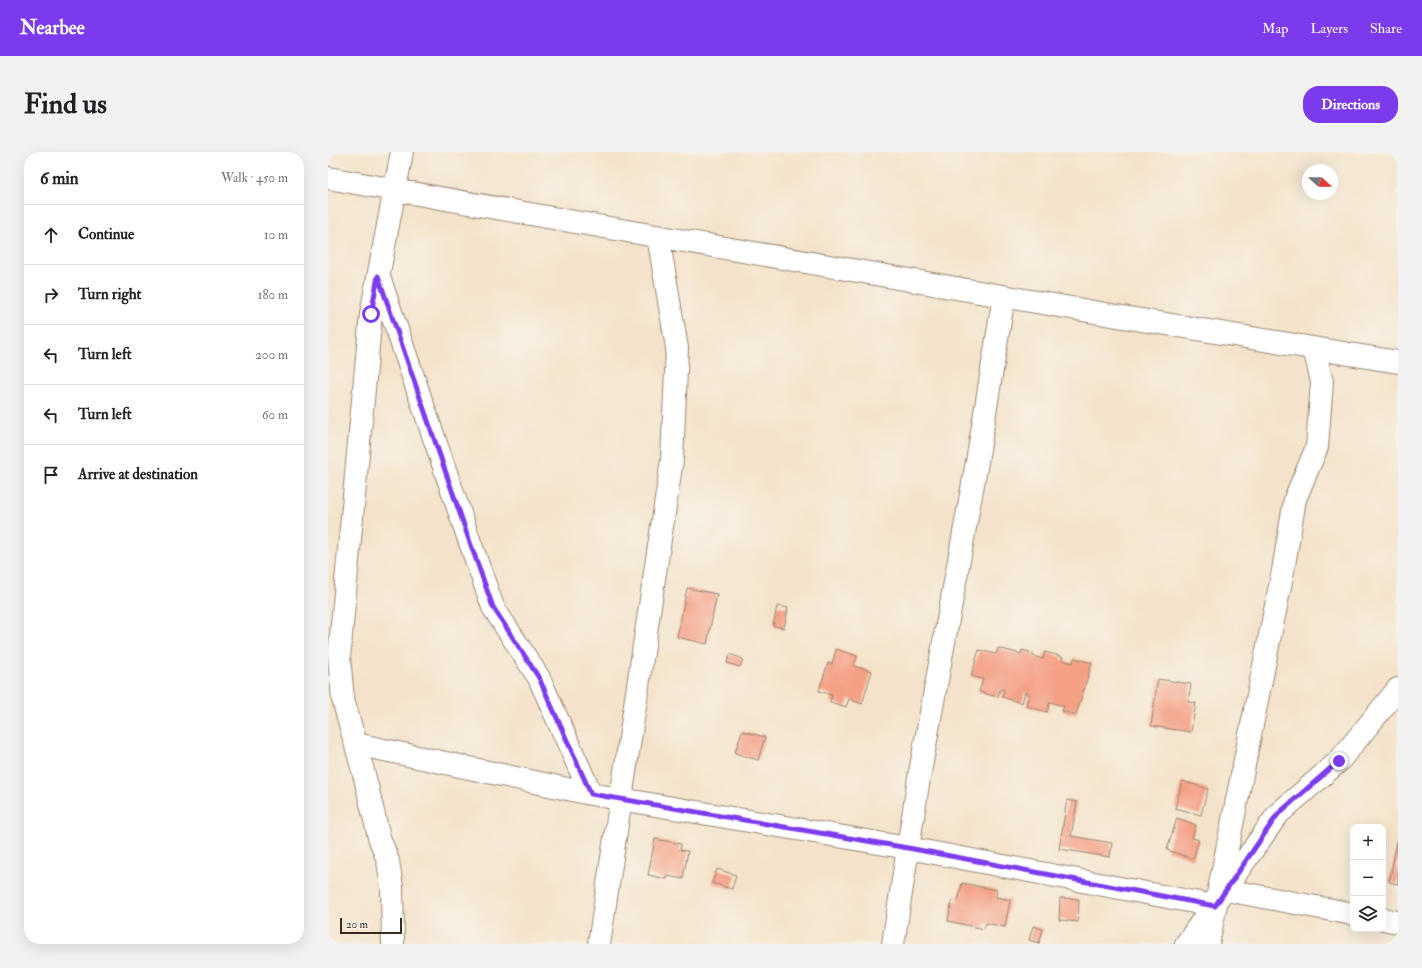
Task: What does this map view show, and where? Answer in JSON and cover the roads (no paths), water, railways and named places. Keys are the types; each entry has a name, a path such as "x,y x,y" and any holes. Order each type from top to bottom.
{"street":[{"path":"393,944 392,887 388,861 379,837 365,778 343,699 339,657 371,314 402,152"},
{"path":"328,178 1004,296 1398,362"},
{"path":"599,944 672,460 677,348 658,236"},
{"path":"378,276 493,607 539,678 591,794"},
{"path":"893,944 919,778 978,462 1004,296"},
{"path":"1208,944 1220,898 1295,499 1317,447 1322,382 1314,348"},
{"path":"1186,944 1278,814 1339,761 1398,689"},
{"path":"356,744 620,799 908,848 1220,898 1350,914"},
{"path":"1386,920 1398,922"}]}
